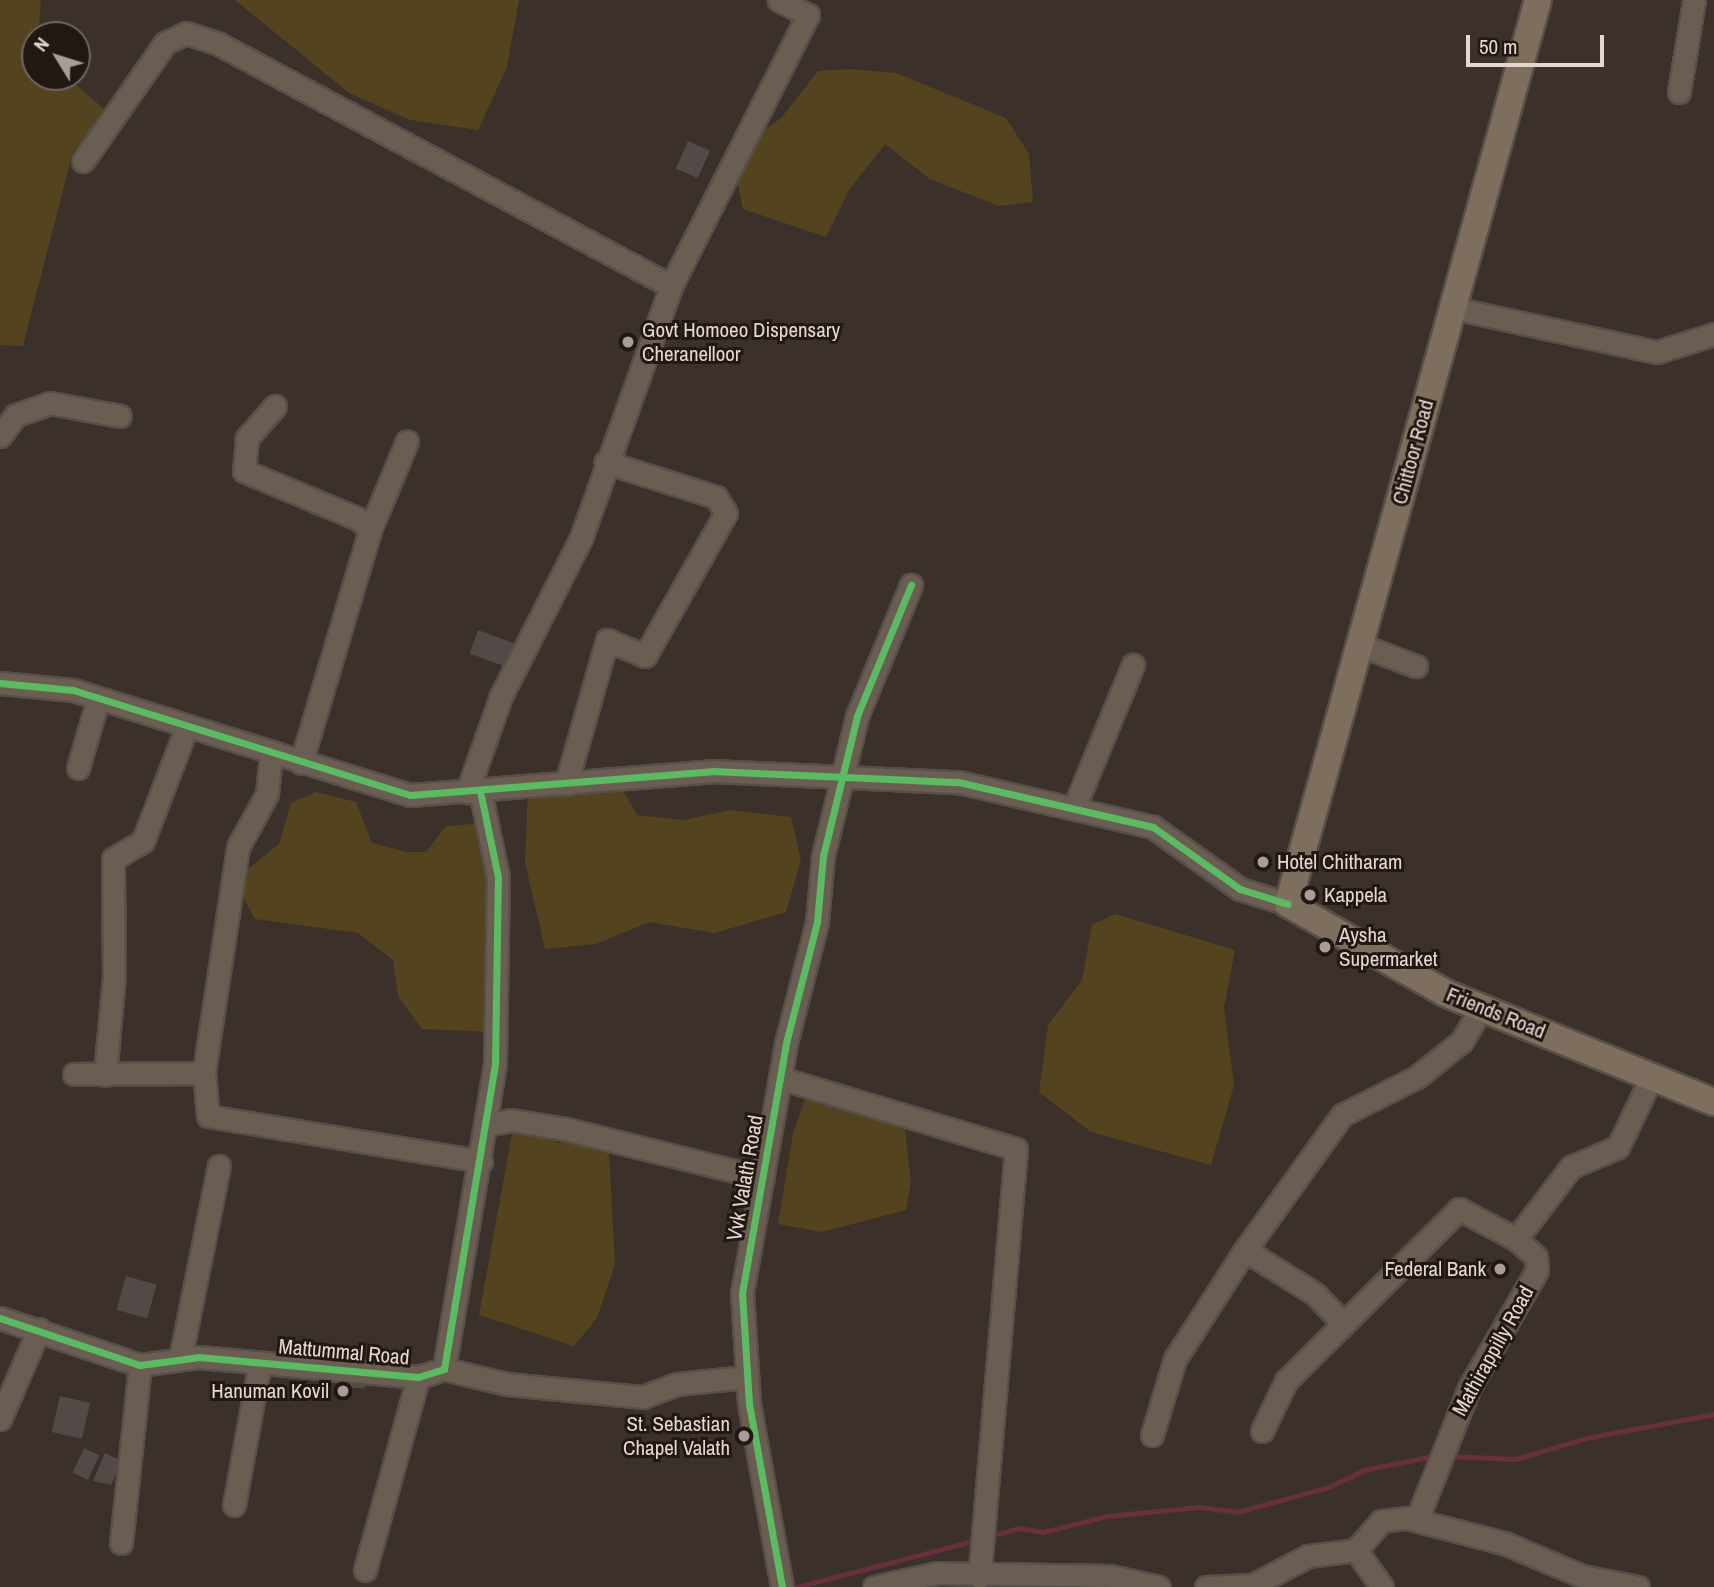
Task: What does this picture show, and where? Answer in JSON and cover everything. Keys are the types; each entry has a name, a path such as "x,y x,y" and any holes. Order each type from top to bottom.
{"main road":[{"name":"Chittoor Road","path":"1288,904 1538,0"},
{"name":"Friends Road","path":"1288,904 1482,1007 1714,1102"}],"street":[{"path":"747,1377 677,1384 643,1397 507,1384 444,1369 481,1161 495,1063 498,877 473,791 501,696 580,538 671,286 808,15 779,0"},
{"path":"1679,92 1694,0"},
{"path":"83,161 165,43 186,33 217,43 671,286"},
{"path":"1453,308 1657,352 1714,334"},
{"path":"0,436 16,415 50,403 120,416"},
{"path":"275,406 247,438 244,471 359,519 370,530"},
{"path":"301,763 370,530 407,441"},
{"path":"566,784 607,640 645,656 726,513 716,497 605,463"},
{"name":"Vvk Valath Road","path":"782,1586 747,1377 742,1293 780,1078 857,716 911,585"},
{"path":"1360,645 1416,666"},
{"path":"1074,808 1133,665"},
{"path":"0,683 98,699 186,729 410,795 712,771 958,782 1153,827 1240,889 1288,904"},
{"path":"78,768 98,699"},
{"path":"105,1075 114,976 113,859 143,841 186,729"},
{"path":"271,754 267,794 238,847 204,1073 208,1116 481,1161"},
{"path":"1152,1435 1175,1359 1245,1250 1342,1115 1417,1077 1462,1041 1482,1007"},
{"path":"74,1074 204,1073"},
{"path":"1262,1431 1286,1381 1459,1209 1516,1239 1571,1167 1618,1147 1652,1076"},
{"path":"780,1078 1016,1149 979,1577"},
{"path":"486,1125 511,1120 566,1129 763,1178"},
{"path":"180,1359 219,1166"},
{"name":"Mathirappilly Road","path":"1417,1519 1469,1388 1537,1270 1536,1257 1516,1239"},
{"path":"1245,1250 1315,1294 1343,1323"},
{"name":"Mattummal Road","path":"0,1318 140,1365 180,1359 260,1362 418,1377 444,1369"},
{"path":"0,1419 39,1329"},
{"path":"234,1506 260,1362"},
{"path":"121,1543 140,1365"},
{"path":"365,1570 418,1377"},
{"path":"1206,1587 1253,1585 1308,1556 1356,1550 1381,1521 1417,1519 1504,1543 1582,1576 1638,1587"},
{"path":"1356,1550 1382,1587"},
{"path":"874,1587 937,1573 979,1577 1111,1576 1159,1587"}],"shaded area":[{"path":"0,0 41,0 39,21 21,21 21,91 83,91 109,113 73,151 23,346 0,345"},
{"path":"235,0 519,0 507,67 478,130 410,120 349,93"},
{"path":"850,69 896,73 1006,118 1029,154 1033,202 999,206 930,179 885,144 849,190 826,237 743,209 732,156 782,117 818,71"},
{"path":"615,777 637,815 684,820 730,810 791,817 801,860 786,912 715,933 649,922 596,944 545,949 525,863 528,789"},
{"path":"316,792 356,802 372,843 407,852 426,852 446,826 486,823 495,1032 422,1029 398,996 393,960 358,933 255,919 234,880 279,844 291,803"},
{"path":"1115,914 1235,950 1224,1008 1234,1085 1211,1165 1091,1132 1039,1092 1048,1025 1082,980 1092,925"},
{"path":"824,1091 904,1122 911,1182 906,1210 822,1232 778,1224 793,1134 805,1099"},
{"path":"513,1128 542,1132 557,1143 592,1139 609,1152 615,1265 597,1318 574,1346 479,1315"}],"building":[{"path":"688,141 710,151 698,178 676,168"},
{"path":"478,630 514,643 505,666 469,653"},
{"path":"126,1276 157,1285 147,1318 116,1310"},
{"path":"346,1374 367,1376 365,1388 344,1388"},
{"path":"60,1396 90,1403 82,1439 52,1432"},
{"path":"84,1448 99,1455 88,1480 73,1472"},
{"path":"105,1453 122,1461 111,1485 93,1481"}],"waterway":[{"path":"1448,1456 1516,1459 1586,1438 1714,1414"},
{"path":"989,1536 1018,1528 1043,1532 1107,1516 1199,1507 1237,1512 1329,1487 1364,1470 1438,1455"},
{"path":"797,1587 976,1540"}],"cycle path":[{"path":"782,1587 749,1404 742,1293 786,1043 817,922 823,856 857,716 911,585"},
{"path":"0,683 73,690 410,795 712,771 958,782 1153,827 1240,889 1288,904"},
{"path":"0,1318 140,1365 199,1357 418,1377 444,1369 495,1063 498,877 480,791"}],"place":[{"name":"Govt Homoeo Dispensary Cheranelloor","path":"628,342"},
{"name":"Hotel Chitharam","path":"1263,862"},
{"name":"Kappela","path":"1310,895"},
{"name":"Aysha Supermarket","path":"1325,947"},
{"name":"Federal Bank","path":"1500,1269"},
{"name":"Hanuman Kovil","path":"343,1391"},
{"name":"St. Sebastian Chapel Valath","path":"744,1436"}]}
